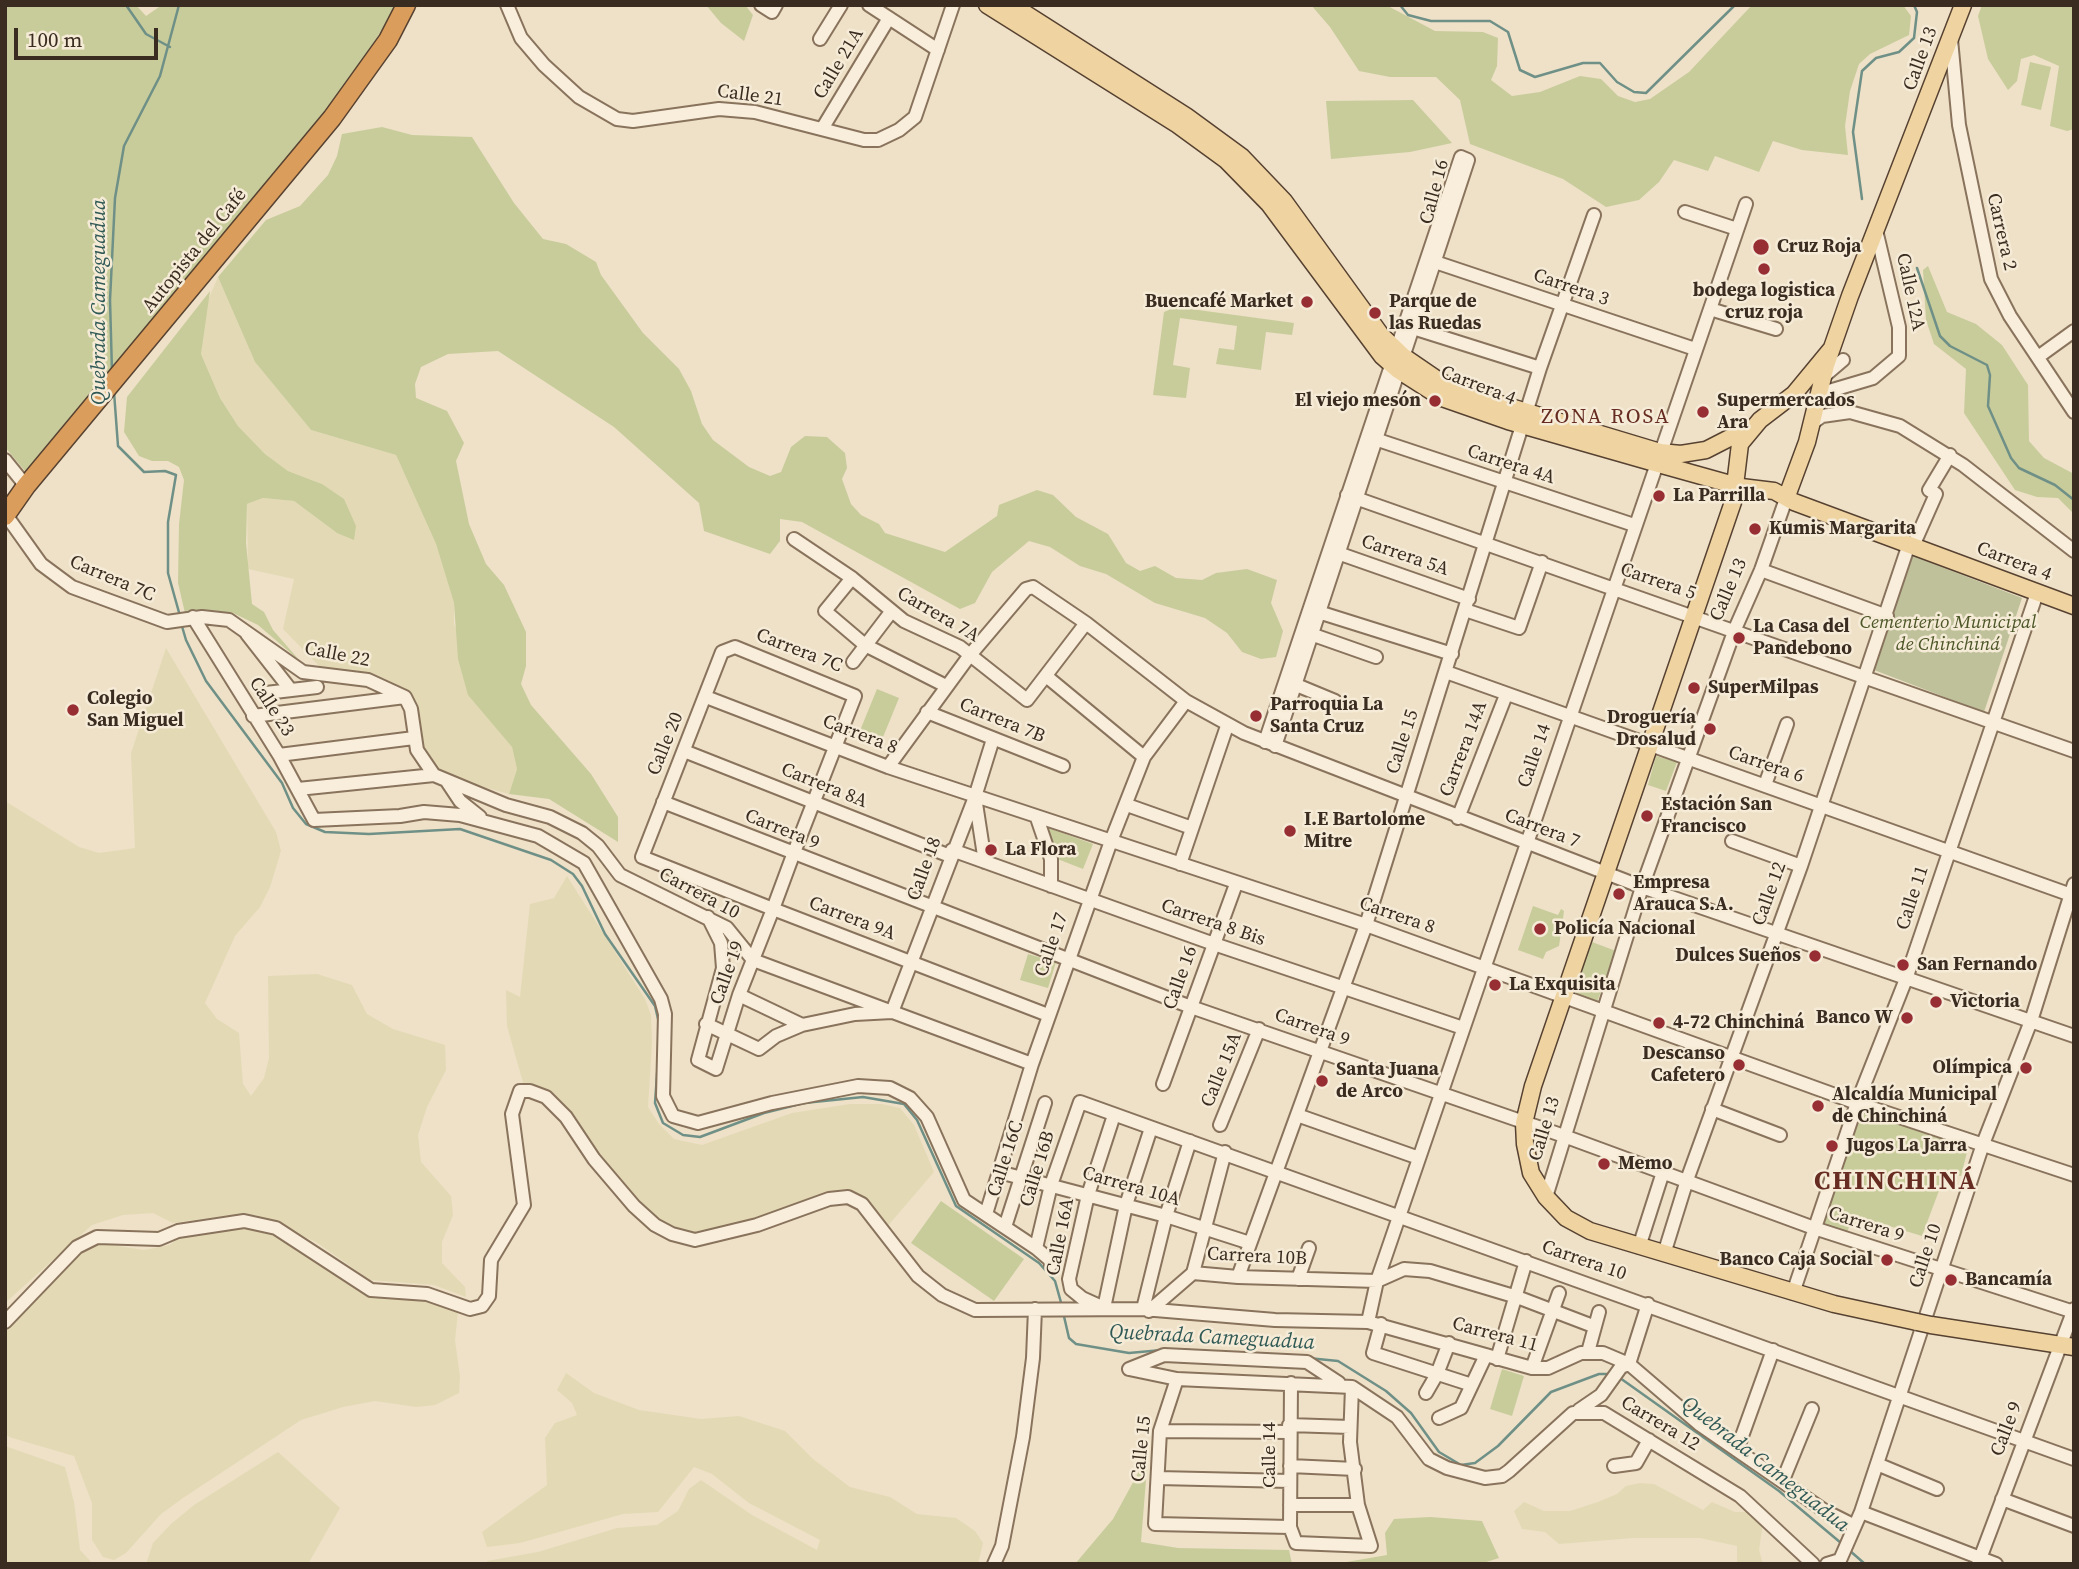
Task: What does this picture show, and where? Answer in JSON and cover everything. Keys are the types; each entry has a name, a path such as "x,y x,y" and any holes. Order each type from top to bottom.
{"highway":[{"name":"Autopista del Café","path":"6,516 26,486 101,399 348,98 388,40 406,5"}],"main road":[{"name":"Carrera 4","path":"986,5 1178,125 1227,160 1263,196 1397,360 1442,398 1657,457 1735,494 1758,487 1787,496 1794,502 2074,606"},
{"name":"Carrera 4","path":"1012,5 1186,116 1242,157 1288,206 1354,310"},
{"name":"Calle 13","path":"1787,496 1812,423 1823,377 1837,354 1876,230 1963,5"},
{"name":"Carrera 4","path":"1657,457 1706,450 1734,438 1781,405 1837,354"},
{"path":"1781,405 1803,407 1812,423"},
{"path":"1760,420 1740,444 1735,461 1735,494 1564,996 1524,1123 1528,1162 1546,1197 1577,1226 1793,1293 1924,1324 2068,1346"}],"street":[{"name":"Calle 21","path":"507,5 521,38 544,65 579,97 617,119 633,121 719,109 755,112 864,140 878,140 899,130 915,117 953,5"},
{"path":"820,39 841,5"},
{"path":"869,5 938,50"},
{"name":"Calle 21A","path":"822,129 889,19"},
{"name":"Carrera 2","path":"1951,39 1959,125 1991,279 2010,316 2074,412"},
{"name":"Calle 16","path":"1270,744 1461,157 1468,160 1435,262 1413,328 1397,360 1375,439 1351,496"},
{"name":"Calle 14","path":"1437,1374 1373,1353 1377,1280 1657,457 1746,204"},
{"path":"1685,212 1737,229"},
{"name":"Calle 15","path":"1238,1277 1366,925 1506,484 1540,368 1594,215"},
{"name":"Calle 12A","path":"1819,394 1873,378 1899,356 1899,327 1876,230"},
{"name":"Carrera 3","path":"1435,262 1695,349"},
{"path":"1710,309 1776,330"},
{"path":"1413,328 1540,368"},
{"path":"2038,357 2074,331"},
{"path":"1812,423 1835,413 1863,414 1909,430 1950,456 2074,551"},
{"name":"Carrera 4A","path":"1375,439 1634,525"},
{"name":"Calle 12","path":"1664,1254 1730,1056 1801,866 1911,545 1936,494 1929,490 1950,456"},
{"path":"5,460 26,486"},
{"name":"Carrera 5","path":"1351,496 1735,629 2074,751"},
{"name":"Calle 13","path":"1546,1197 1642,887 1735,629 1761,570 1787,496"},
{"name":"Carrera 7C","path":"6,516 41,564 61,580 150,617 175,621 191,618"},
{"name":"Carrera 7A","path":"794,539 852,578 891,612 970,655 1027,700 1045,676"},
{"name":"Carrera 5A","path":"1332,552 1519,628 1542,562"},
{"path":"1761,570 1887,616"},
{"name":"Carrera 7B","path":"852,578 825,611 865,645 946,686"},
{"name":"Carrera 7","path":"970,655 1026,589 1033,587 1086,623 1186,701 1227,726 1605,874 2074,1036"},
{"name":"Calle 11","path":"1793,1293 1857,1103 1906,979 2037,593"},
{"path":"1313,610 1452,654"},
{"path":"853,662 891,612"},
{"name":"Calle 22","path":"191,618 216,617 243,628 303,672 368,680 405,697"},
{"name":"Calle 23","path":"191,618 279,755 314,820 424,812 482,819"},
{"path":"1086,623 1045,676 1144,758"},
{"path":"243,628 289,689"},
{"path":"1306,632 1376,657"},
{"name":"Calle 16","path":"1270,744 1294,684 1306,632"},
{"name":"Carrera 7C","path":"728,647 735,646 855,696"},
{"name":"Calle 20","path":"642,857 722,652 728,647"},
{"path":"888,767 970,655"},
{"name":"Carrera 6","path":"1446,672 1650,746 2072,892"},
{"path":"1294,684 1335,701"},
{"path":"266,693 317,687"},
{"name":"Carrera 14A","path":"1458,818 1506,695"},
{"name":"Carrera 8","path":"706,696 888,767 1366,925 1857,1103 2074,1175"},
{"name":"Calle 19","path":"706,1024 698,1060 716,1069 739,995 855,696"},
{"path":"253,716 405,697 411,709 414,738 422,762 440,777 460,801 482,819 538,836 584,863 661,999 665,1014 663,1096 673,1116 698,1123 772,1103 858,1086 890,1088 910,1098 927,1117 964,1200 1036,1248 1050,1260 1051,1265"},
{"name":"Calle 17","path":"986,1214 1048,1015 1111,841 1144,758 1186,701"},
{"name":"Carrera 7B","path":"928,712 1063,766"},
{"path":"1765,785 1787,724"},
{"path":"1180,864 1227,726"},
{"path":"279,755 414,738"},
{"name":"Calle 18","path":"892,1012 951,853 975,797 993,739"},
{"name":"Carrera 8A","path":"684,751 814,803 951,853"},
{"path":"298,789 440,777"},
{"name":"Carrera 10","path":"440,777 574,828 598,846 620,875 708,917 736,934 753,960"},
{"path":"975,797 985,862"},
{"name":"Carrera 9","path":"663,803 931,909 1191,1007 1564,1136 1814,1228 2073,1311"},
{"path":"1127,805 1192,828"},
{"path":"1037,818 1051,859 1051,886"},
{"path":"1732,841 1801,866"},
{"name":"Carrera 8 Bis","path":"951,853 985,862 1214,944 1463,1028"},
{"name":"Carrera 9A","path":"642,857 1048,1015"},
{"name":"Calle 16","path":"1163,1084 1236,884"},
{"name":"Calle 10","path":"1838,1560 1861,1512 1983,1144 2031,1021 2072,892"},
{"path":"708,917 721,943 723,968 706,1024 759,1049 776,1035 803,1025 855,1014 892,1012"},
{"path":"753,960 1032,1064"},
{"path":"739,995 803,1025"},
{"name":"Calle 15A","path":"1220,1125 1259,1029"},
{"name":"Carrera 11","path":"5,1322 77,1247 97,1237 159,1239 178,1231 244,1221 276,1228 371,1290 427,1294 470,1309 482,1306 489,1296 491,1260 524,1205 512,1114 520,1091 530,1091 546,1097 566,1117 594,1159 634,1206 655,1225 672,1234 695,1240 757,1225 829,1199 848,1197 862,1204 918,1276 942,1295 975,1310 1104,1308 1275,1320 1375,1323 1532,1368 1548,1367 1588,1352"},
{"name":"Carrera 10","path":"1080,1102 1648,1304 2074,1460"},
{"name":"Calle 16B","path":"1036,1248 1051,1185 1080,1102"},
{"name":"Calle 16C","path":"1005,1227 1045,1103"},
{"path":"1712,1109 1780,1135"},
{"name":"Calle 16A","path":"1104,1308 1071,1289 1069,1279 1088,1195 1114,1115"},
{"path":"1297,1115 1419,1158"},
{"path":"1104,1308 1126,1205 1151,1128"},
{"path":"1146,1310 1166,1216 1190,1141"},
{"path":"1193,1273 1225,1152"},
{"name":"Carrera 10A","path":"999,1172 1166,1216 1250,1243"},
{"path":"1639,1247 1663,1172"},
{"path":"1298,1279 1309,1248"},
{"path":"1439,1418 1461,1408 1472,1385 1492,1357 1517,1297 1526,1261"},
{"path":"1377,1280 1394,1272 1415,1269 1517,1297 1593,1326"},
{"name":"Carrera 10B","path":"1146,1310 1193,1273 1238,1277 1377,1280"},
{"path":"1532,1368 1559,1293"},
{"path":"1346,1386 1177,1379 1129,1369 1156,1357 1307,1362 1346,1386 1396,1417 1429,1459 1447,1468 1485,1478 1502,1476 1573,1413 1601,1395 1625,1366 1648,1304"},
{"path":"994,1564 1002,1546 1023,1437 1034,1358 1035,1309"},
{"name":"Calle 9","path":"1979,1561 2023,1441 2068,1346 2073,1311"},
{"path":"1599,1312 1588,1352 1603,1353 1625,1366 1689,1416 1853,1532"},
{"path":"1426,1393 1449,1343"},
{"path":"1737,1450 1773,1350"},
{"path":"1156,1357 1156,1375"},
{"path":"1306,1384 1312,1375 1312,1365"},
{"path":"1437,1374 1472,1385"},
{"name":"Calle 15","path":"1177,1379 1160,1430 1155,1524 1290,1527"},
{"name":"Calle 14","path":"1290,1527 1291,1383"},
{"path":"1290,1527 1296,1543 1371,1546 1358,1505 1346,1386"},
{"path":"1783,1480 1812,1409"},
{"name":"Carrera 12","path":"1573,1413 1596,1411 1611,1415 1740,1496 1778,1528 1808,1562"},
{"path":"1160,1430 1350,1427"},
{"path":"1614,1466 1636,1463 1649,1440"},
{"path":"1877,1464 1937,1489"},
{"path":"1290,1466 1354,1469"},
{"path":"1158,1478 1290,1481"},
{"path":"2002,1500 2074,1527"},
{"path":"1290,1505 1358,1505"},
{"path":"1861,1512 1979,1561 1996,1564"}],"shaded area":[{"path":"218,277 255,362 311,430 396,455 436,544 454,603 454,624 499,731 512,747 517,769 509,794 457,780 435,769 422,742 416,705 406,692 322,669 283,629 294,579 248,569 247,504 263,498 294,501 337,533 322,484 288,471 265,454 238,426 220,398 201,354 205,307"},
{"path":"166,648 276,832 281,851 270,887 260,907 235,936 205,1003 217,1019 239,1033 243,1084 251,1096 264,1078 269,1058 268,976 317,974 352,985 367,1014 393,1029 445,1045 446,1070 427,1107 418,1135 421,1162 451,1196 453,1215 442,1242 442,1263 465,1287 466,1297 434,1285 370,1280 316,1242 256,1215 230,1215 173,1223 153,1213 123,1215 92,1225 5,1303 5,801 79,847 99,853 135,848 131,753"},
{"path":"567,876 645,999 651,1015 648,1107 659,1124 674,1139 702,1145 792,1113 850,1104 881,1104 900,1108 914,1125 934,1172 886,1228 860,1197 789,1209 703,1232 682,1230 658,1219 627,1191 564,1107 524,1086 507,1026 506,990 520,997 530,904 554,898"},
{"path":"243,1226 271,1232 371,1297 433,1302 458,1312 455,1340 460,1377 459,1393 435,1405 416,1407 375,1401 343,1407 301,1420 161,1514 126,1553 114,1560 103,1557 92,1540 92,1503 74,1456 9,1437 5,1433 5,1332 78,1254 99,1243 144,1250 170,1245 181,1235"},
{"path":"566,1373 594,1393 639,1410 701,1419 739,1416 785,1431 813,1459 850,1487 890,1497 917,1514 956,1518 975,1531 983,1543 978,1564 487,1564 487,1561 538,1552 617,1528 657,1525 678,1511 689,1489 701,1480 752,1515 817,1550 820,1540 749,1503 712,1474 694,1467 658,1512 623,1514 520,1543 487,1547 482,1532 547,1485 545,1438 555,1423 577,1415 572,1403 557,1390"},
{"path":"5,1446 65,1467 74,1502 80,1550 93,1564 5,1564"},
{"path":"278,1452 340,1508 308,1564 146,1564 153,1543 171,1524 194,1505"},
{"path":"1654,1484 1703,1510 1712,1502 1735,1512 1748,1512 1763,1523 1759,1550 1763,1564 1737,1564 1737,1546 1700,1538 1633,1538 1559,1544 1545,1532 1522,1529 1514,1511 1524,1502 1544,1511 1570,1511 1617,1494 1626,1486"}],"green space":[{"path":"5,5 136,5 146,16 162,5 398,5 342,91 25,471 5,447"},
{"path":"706,5 745,5 753,15 744,41 721,23"},
{"path":"1311,5 1386,5 1435,31 1483,32 1498,38 1497,66 1491,80 1512,96 1540,92 1580,76 1601,79 1618,96 1635,102 1650,99 1689,72 1752,5 1903,5 1911,16 1909,35 1870,54 1859,64 1850,91 1845,126 1848,155 1802,150 1773,141 1759,172 1715,156 1708,171 1674,160 1659,182 1639,200 1606,207 1563,179 1470,144 1460,100 1436,77 1390,77 1359,71 1330,27"},
{"path":"1982,5 2074,5 2074,129 2067,131 2050,126 2059,66 2034,55 2021,59 2017,81 2008,90 1988,59 1978,16"},
{"path":"2030,62 2051,67 2041,110 2021,105"},
{"path":"1413,100 1452,143 1410,152 1331,159 1326,101"},
{"path":"382,127 412,135 472,137 514,203 543,239 566,244 596,262 601,275 643,333 679,369 691,391 702,424 713,440 749,467 770,476 781,472 791,447 805,436 827,437 845,453 847,468 842,479 851,504 861,515 879,524 885,533 945,552 997,516 999,505 1037,490 1053,495 1076,517 1108,534 1126,563 1140,571 1155,566 1176,578 1202,580 1216,573 1247,569 1277,580 1271,603 1283,631 1276,657 1261,659 1242,652 1227,633 1205,618 1155,603 1106,574 1080,566 1050,547 1029,541 992,572 975,603 960,609 802,522 780,519 780,541 770,554 704,531 699,503 614,427 498,351 448,354 421,367 415,384 416,398 447,411 464,443 456,461 469,524 486,564 504,585 526,632 526,666 521,684 531,705 591,774 618,817 618,842 549,799 509,794 517,769 512,747 468,695 458,659 454,603 436,544 396,455 311,430 255,362 218,277 266,220 300,206 328,175 337,156 342,134"},
{"path":"1928,266 1947,312 1976,324 2002,345 2028,385 2029,441 2044,458 2074,474 2074,514 2058,498 2037,497 2015,490 1964,413 1966,369 1934,344 1926,320 1923,270"},
{"path":"210,291 201,354 220,398 238,426 265,454 288,471 322,484 344,499 356,526 354,540 337,533 294,501 263,498 247,504 246,543 252,604 264,612 273,630 300,661 258,625 233,613 208,610 185,613 178,583 179,524 184,480 179,467 168,461 152,461 139,456 124,432 127,397"},
{"path":"1176,307 1294,323 1292,335 1266,332 1261,370 1216,364 1219,348 1234,350 1237,326 1180,318 1173,365 1190,368 1186,398 1153,395 1164,312"},
{"name":"Cementerio Municipal de Chinchiná","path":"1913,556 2022,598 1984,712 1874,670"},
{"path":"877,689 899,698 881,742 859,733"},
{"path":"1656,756 1677,762 1666,791 1648,785"},
{"path":"1046,827 1093,844 1083,869 1055,858"},
{"path":"1533,906 1558,915 1561,909 1564,911 1559,946 1546,952 1543,959 1518,950"},
{"path":"1592,942 1616,951 1597,1002 1573,994"},
{"path":"1028,954 1056,962 1048,988 1020,980"},
{"path":"1861,1109 1966,1144 1968,1148 1961,1176 1946,1172 1922,1236 1853,1215 1847,1233 1823,1226 1820,1215 1827,1195 1833,1194 1839,1176 1835,1170"},
{"path":"941,1201 1024,1259 994,1301 911,1243"},
{"path":"1502,1369 1524,1376 1512,1416 1490,1409"},
{"path":"1148,1455 1141,1542 1178,1548 1289,1550 1292,1564 1075,1564 1113,1519"},
{"path":"1430,1517 1482,1521 1499,1558 1480,1564 1335,1564 1387,1555 1385,1533 1394,1519"}],"waterway":[{"name":"Quebrada Cameguadua","path":"126,5 146,34 170,47"},
{"name":"Quebrada Cameguadua","path":"112,372 110,300 115,198 124,146 160,76 179,5"},
{"path":"1400,5 1408,15 1431,21 1490,21 1508,32 1520,70 1535,77 1583,63 1600,63 1617,82 1634,92 1646,93 1735,5"},
{"path":"1862,199 1853,132 1862,71 1876,58 1899,52 1914,38 1917,12 1914,5"},
{"path":"1917,268 1940,336 1950,346 1987,365 1990,375 1988,406 2011,458 2019,468 2055,485 2074,500"},
{"name":"Quebrada Cameguadua","path":"114,392 118,446 144,472 165,471 176,475 168,522 168,573 180,616"},
{"name":"Quebrada Cameguadua","path":"181,623 186,640 206,681 282,783 293,808 306,824 325,832 369,834 460,829 551,860 573,874 582,886 605,934 655,1006 659,1023"},
{"name":"Quebrada Cameguadua","path":"658,1061 655,1103 663,1123 683,1135 700,1137 764,1113 804,1103 863,1097 904,1104 917,1120 956,1206 1039,1263 1055,1281 1062,1306"},
{"name":"Quebrada Cameguadua","path":"1063,1312 1069,1338 1076,1344 1129,1353 1162,1350"},
{"name":"Quebrada Cameguadua","path":"1175,1350 1190,1350"},
{"name":"Quebrada Cameguadua","path":"1308,1358 1338,1361 1386,1391 1411,1413 1439,1452 1461,1465 1475,1463 1498,1446 1551,1392 1599,1374 1610,1374"},
{"name":"Quebrada Cameguadua","path":"1620,1378 1779,1491 1841,1543"},
{"name":"Quebrada Cameguadua","path":"1849,1550 1865,1564"}],"place":[{"name":"Cruz Roja","path":"1761,247"},
{"name":"bodega logistica cruz roja","path":"1764,269"},
{"name":"Buencafé Market","path":"1307,302"},
{"name":"Parque de las Ruedas","path":"1375,313"},
{"name":"El viejo mesón","path":"1435,401"},
{"name":"Supermercados Ara","path":"1703,412"},
{"name":"La Parrilla","path":"1659,496"},
{"name":"Kumis Margarita","path":"1755,529"},
{"name":"La Casa del Pandebono","path":"1739,638"},
{"name":"SuperMilpas","path":"1694,688"},
{"name":"Colegio San Miguel","path":"73,710"},
{"name":"Parroquia La Santa Cruz","path":"1256,716"},
{"name":"Droguería Drosalud","path":"1710,729"},
{"name":"Estación San Francisco","path":"1647,816"},
{"name":"I.E Bartolome Mitre","path":"1290,831"},
{"name":"La Flora","path":"991,850"},
{"name":"Empresa Arauca S.A.","path":"1619,894"},
{"name":"Policía Nacional","path":"1540,929"},
{"name":"Dulces Sueños","path":"1815,956"},
{"name":"San Fernando","path":"1903,965"},
{"name":"La Exquisita","path":"1495,985"},
{"name":"Victoria","path":"1936,1002"},
{"name":"Banco W","path":"1907,1018"},
{"name":"4-72 Chinchiná","path":"1659,1023"},
{"name":"Descanso Cafetero","path":"1739,1065"},
{"name":"Olímpica","path":"2026,1068"},
{"name":"Santa Juana de Arco","path":"1322,1081"},
{"name":"Alcaldía Municipal de Chinchiná","path":"1818,1106"},
{"name":"Jugos La Jarra","path":"1832,1146"},
{"name":"Memo","path":"1604,1164"},
{"name":"Banco Caja Social","path":"1887,1260"},
{"name":"Bancamía","path":"1951,1280"}],"district":[{"name":"ZONA ROSA","path":"1606,418"},
{"name":"CHINCHINÁ","path":"1896,1182"}]}
